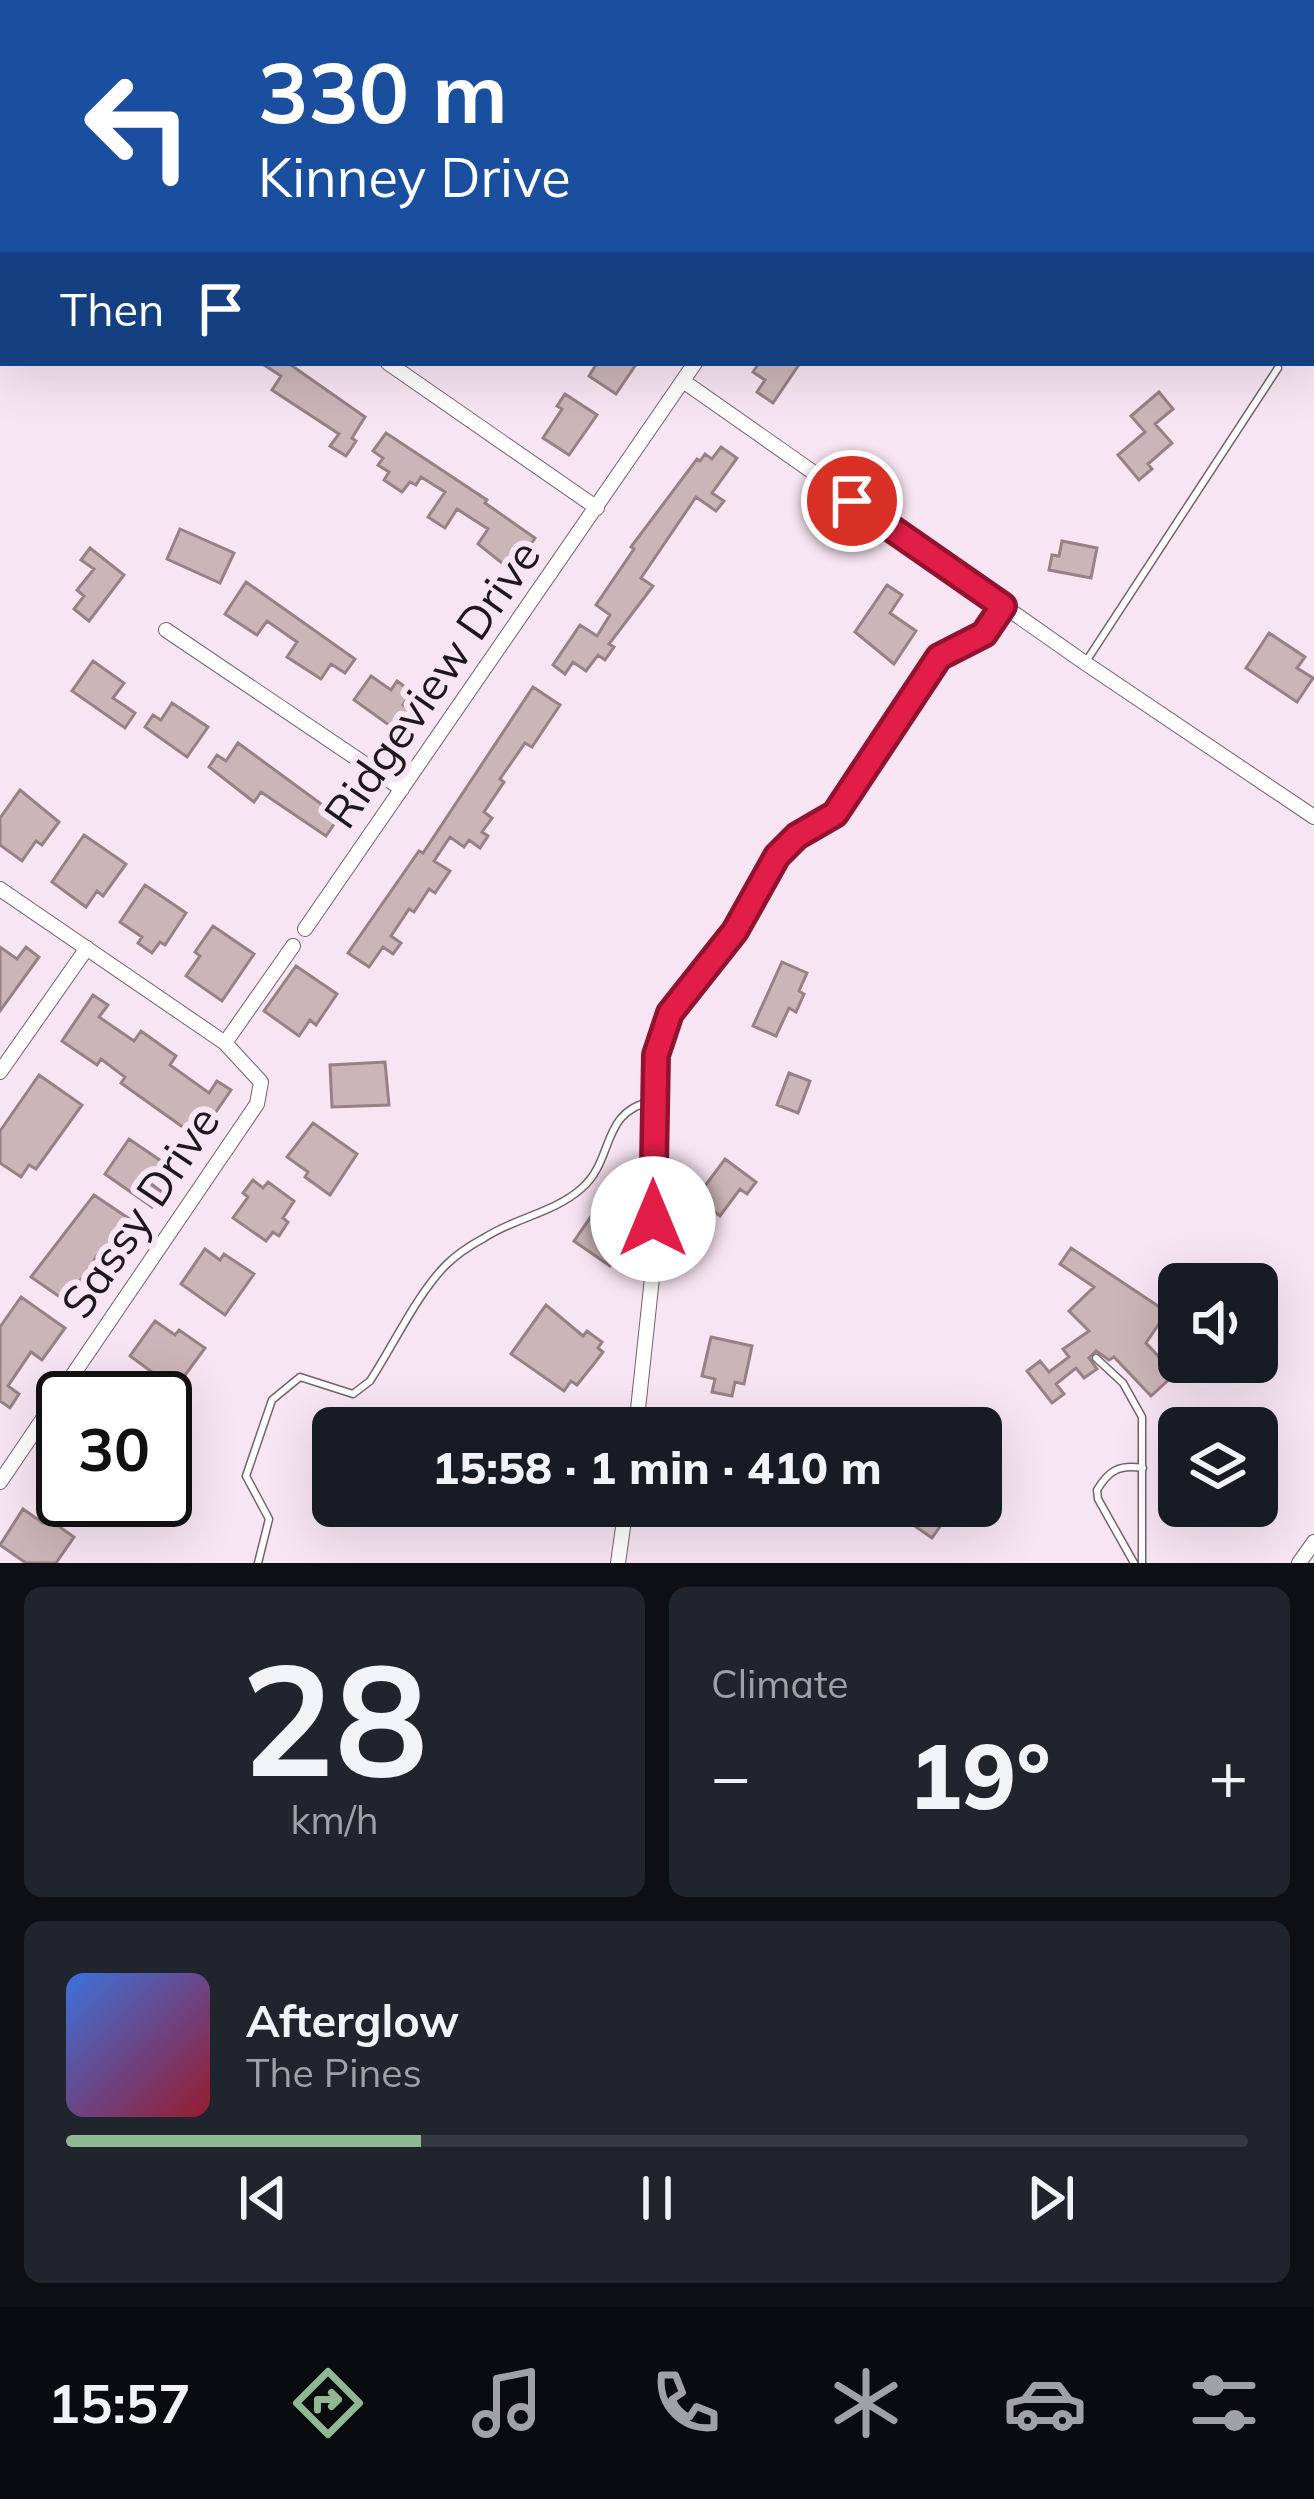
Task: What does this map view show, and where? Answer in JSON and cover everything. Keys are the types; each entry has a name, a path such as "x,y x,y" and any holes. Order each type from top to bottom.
{"street":[{"path":"392,366 597,508"},
{"name":"Ridgeview Drive","path":"305,929 693,366"},
{"path":"682,381 1314,818"},
{"path":"638,1407 654,1259 656,1055 670,1013 735,931 777,856 797,836 835,814 939,657 984,634 1003,606"},
{"path":"166,630 402,789"},
{"path":"0,889 225,1043"},
{"name":"Ridgeview Drive","path":"225,1043 293,946"},
{"path":"0,1072 87,948"},
{"name":"Sassy Drive","path":"0,1483 256,1104 261,1082 225,1043"},
{"path":"618,1563 623,1527"},
{"path":"1299,1563 1314,1542"}],"lane":[{"path":"1085,663 1278,368"},
{"name":"Ridgeview Drive","path":"293,946 305,929"},
{"path":"258,1563 269,1519 246,1475 272,1400 300,1377 353,1394 370,1381 446,1264 488,1235 562,1203 582,1189 599,1171 608,1138 623,1115 633,1105 653,1101"},
{"path":"1096,1358 1124,1383 1142,1418 1138,1563"},
{"path":"1138,1563 1097,1490 1114,1469 1143,1468"}],"building":[{"path":"266,366 292,366 365,417 346,456 330,446 339,434 272,390 281,376"},
{"path":"595,366 635,366 616,394 589,376"},
{"path":"757,366 798,366 773,403 757,392 765,380 753,372"},
{"path":"1159,392 1173,409 1155,424 1172,443 1148,464 1152,469 1139,480 1118,455 1145,432 1131,416"},
{"path":"565,394 597,415 569,455 543,438 562,409 557,406"},
{"path":"386,433 535,538 512,571 478,544 488,529 457,509 445,528 428,517 445,492 421,477 402,492 384,480 389,472 378,465 383,458 373,451"},
{"path":"721,447 737,458 712,493 724,501 716,511 696,497 641,578 653,586 609,644 614,647 605,660 598,655 586,671 573,662 565,674 553,665 580,625 597,636 610,615 596,605 634,549 631,547 697,459 705,454 712,459"},
{"path":"180,529 234,553 220,583 167,559"},
{"path":"1062,541 1097,548 1091,578 1049,570"},
{"path":"90,548 124,575 89,621 74,609 84,596 77,590 94,569 81,560"},
{"path":"246,582 355,659 345,673 331,664 321,679 287,657 297,642 267,621 257,635 225,614"},
{"path":"887,585 902,595 890,613 916,631 894,664 855,632"},
{"path":"1269,633 1305,657 1297,668 1313,678 1297,702 1246,668"},
{"path":"93,661 124,683 113,698 135,713 125,728 72,691"},
{"path":"371,676 391,690 397,681 412,692 403,705 414,713 400,733 354,700"},
{"path":"533,687 560,705 532,747 525,743 500,779 504,782 484,812 492,818 482,832 488,836 480,848 469,840 464,847 450,837 434,861 450,871 435,893 429,889 414,912 409,909 391,936 401,943 393,954 383,947 369,967 348,953 419,851 423,853"},
{"path":"172,703 208,727 187,757 145,727 153,715 161,720"},
{"path":"238,743 339,817 326,836 261,792 254,802 209,767 217,755 226,761"},
{"path":"20,790 59,822 42,845 36,841 22,861 0,845 0,818"},
{"path":"84,835 126,864 103,896 97,891 86,907 52,882"},
{"path":"145,885 186,913 165,945 160,942 152,953 138,943 142,937 120,922"},
{"path":"213,926 254,954 222,1001 186,976"},
{"path":"0,947 17,959 26,947 39,957 0,1011"},
{"path":"782,962 807,973 796,1012 789,1008 776,1036 753,1026"},
{"path":"296,966 337,994 316,1025 310,1020 299,1036 264,1011"},
{"path":"93,995 108,1005 99,1017 134,1041 141,1031 176,1056 170,1065 209,1093 217,1081 231,1090 198,1138 121,1083 125,1077 101,1059 97,1065 62,1041"},
{"path":"385,1062 389,1105 332,1107 330,1065"},
{"path":"789,1073 810,1081 798,1113 777,1105"},
{"path":"39,1075 82,1105 36,1169 29,1165 21,1177 0,1163 0,1131"},
{"path":"313,1123 357,1154 330,1195 287,1157"},
{"path":"129,1139 164,1163 150,1183 162,1192 152,1207 105,1174"},
{"path":"725,1159 756,1182 747,1194 740,1189 720,1216 696,1198"},
{"path":"253,1180 263,1188 268,1182 294,1201 279,1236 273,1232 266,1241 233,1218"},
{"path":"94,1195 140,1226 128,1244 120,1239 109,1255 101,1250 76,1287 90,1296 80,1311 31,1277"},
{"path":"594,1212 630,1237 610,1266 574,1241"},
{"path":"1071,1248 1158,1306 1158,1325 1146,1343 1158,1356 1158,1383 1165,1383 1151,1396 1114,1357 1109,1360 1096,1351 1089,1358 1097,1369 1084,1378 1076,1368 1056,1384 1064,1394 1052,1403 1027,1371 1040,1361 1049,1372 1069,1357 1063,1349 1089,1331 1069,1311 1094,1287 1060,1264"},
{"path":"205,1249 220,1260 224,1254 254,1274 225,1315 181,1284"},
{"path":"21,1297 65,1328 42,1360 31,1352 8,1386 19,1394 10,1408 0,1401 0,1327"},
{"path":"546,1305 583,1336 587,1331 602,1342 598,1348 603,1352 593,1365 577,1385 571,1381 564,1391 511,1354"},
{"path":"155,1321 205,1348 188,1371 150,1371 130,1356"},
{"path":"711,1337 752,1346 744,1384 735,1382 732,1396 712,1392 715,1379 702,1376"},
{"path":"23,1509 36,1518 36,1527 60,1527 74,1537 56,1563 26,1563 0,1545"},
{"path":"916,1527 940,1527 932,1538"}],"route":[{"path":"653,1219 656,1055 670,1013 735,931 777,856 797,836 835,814 939,657 984,634 1003,606 852,501"}]}
